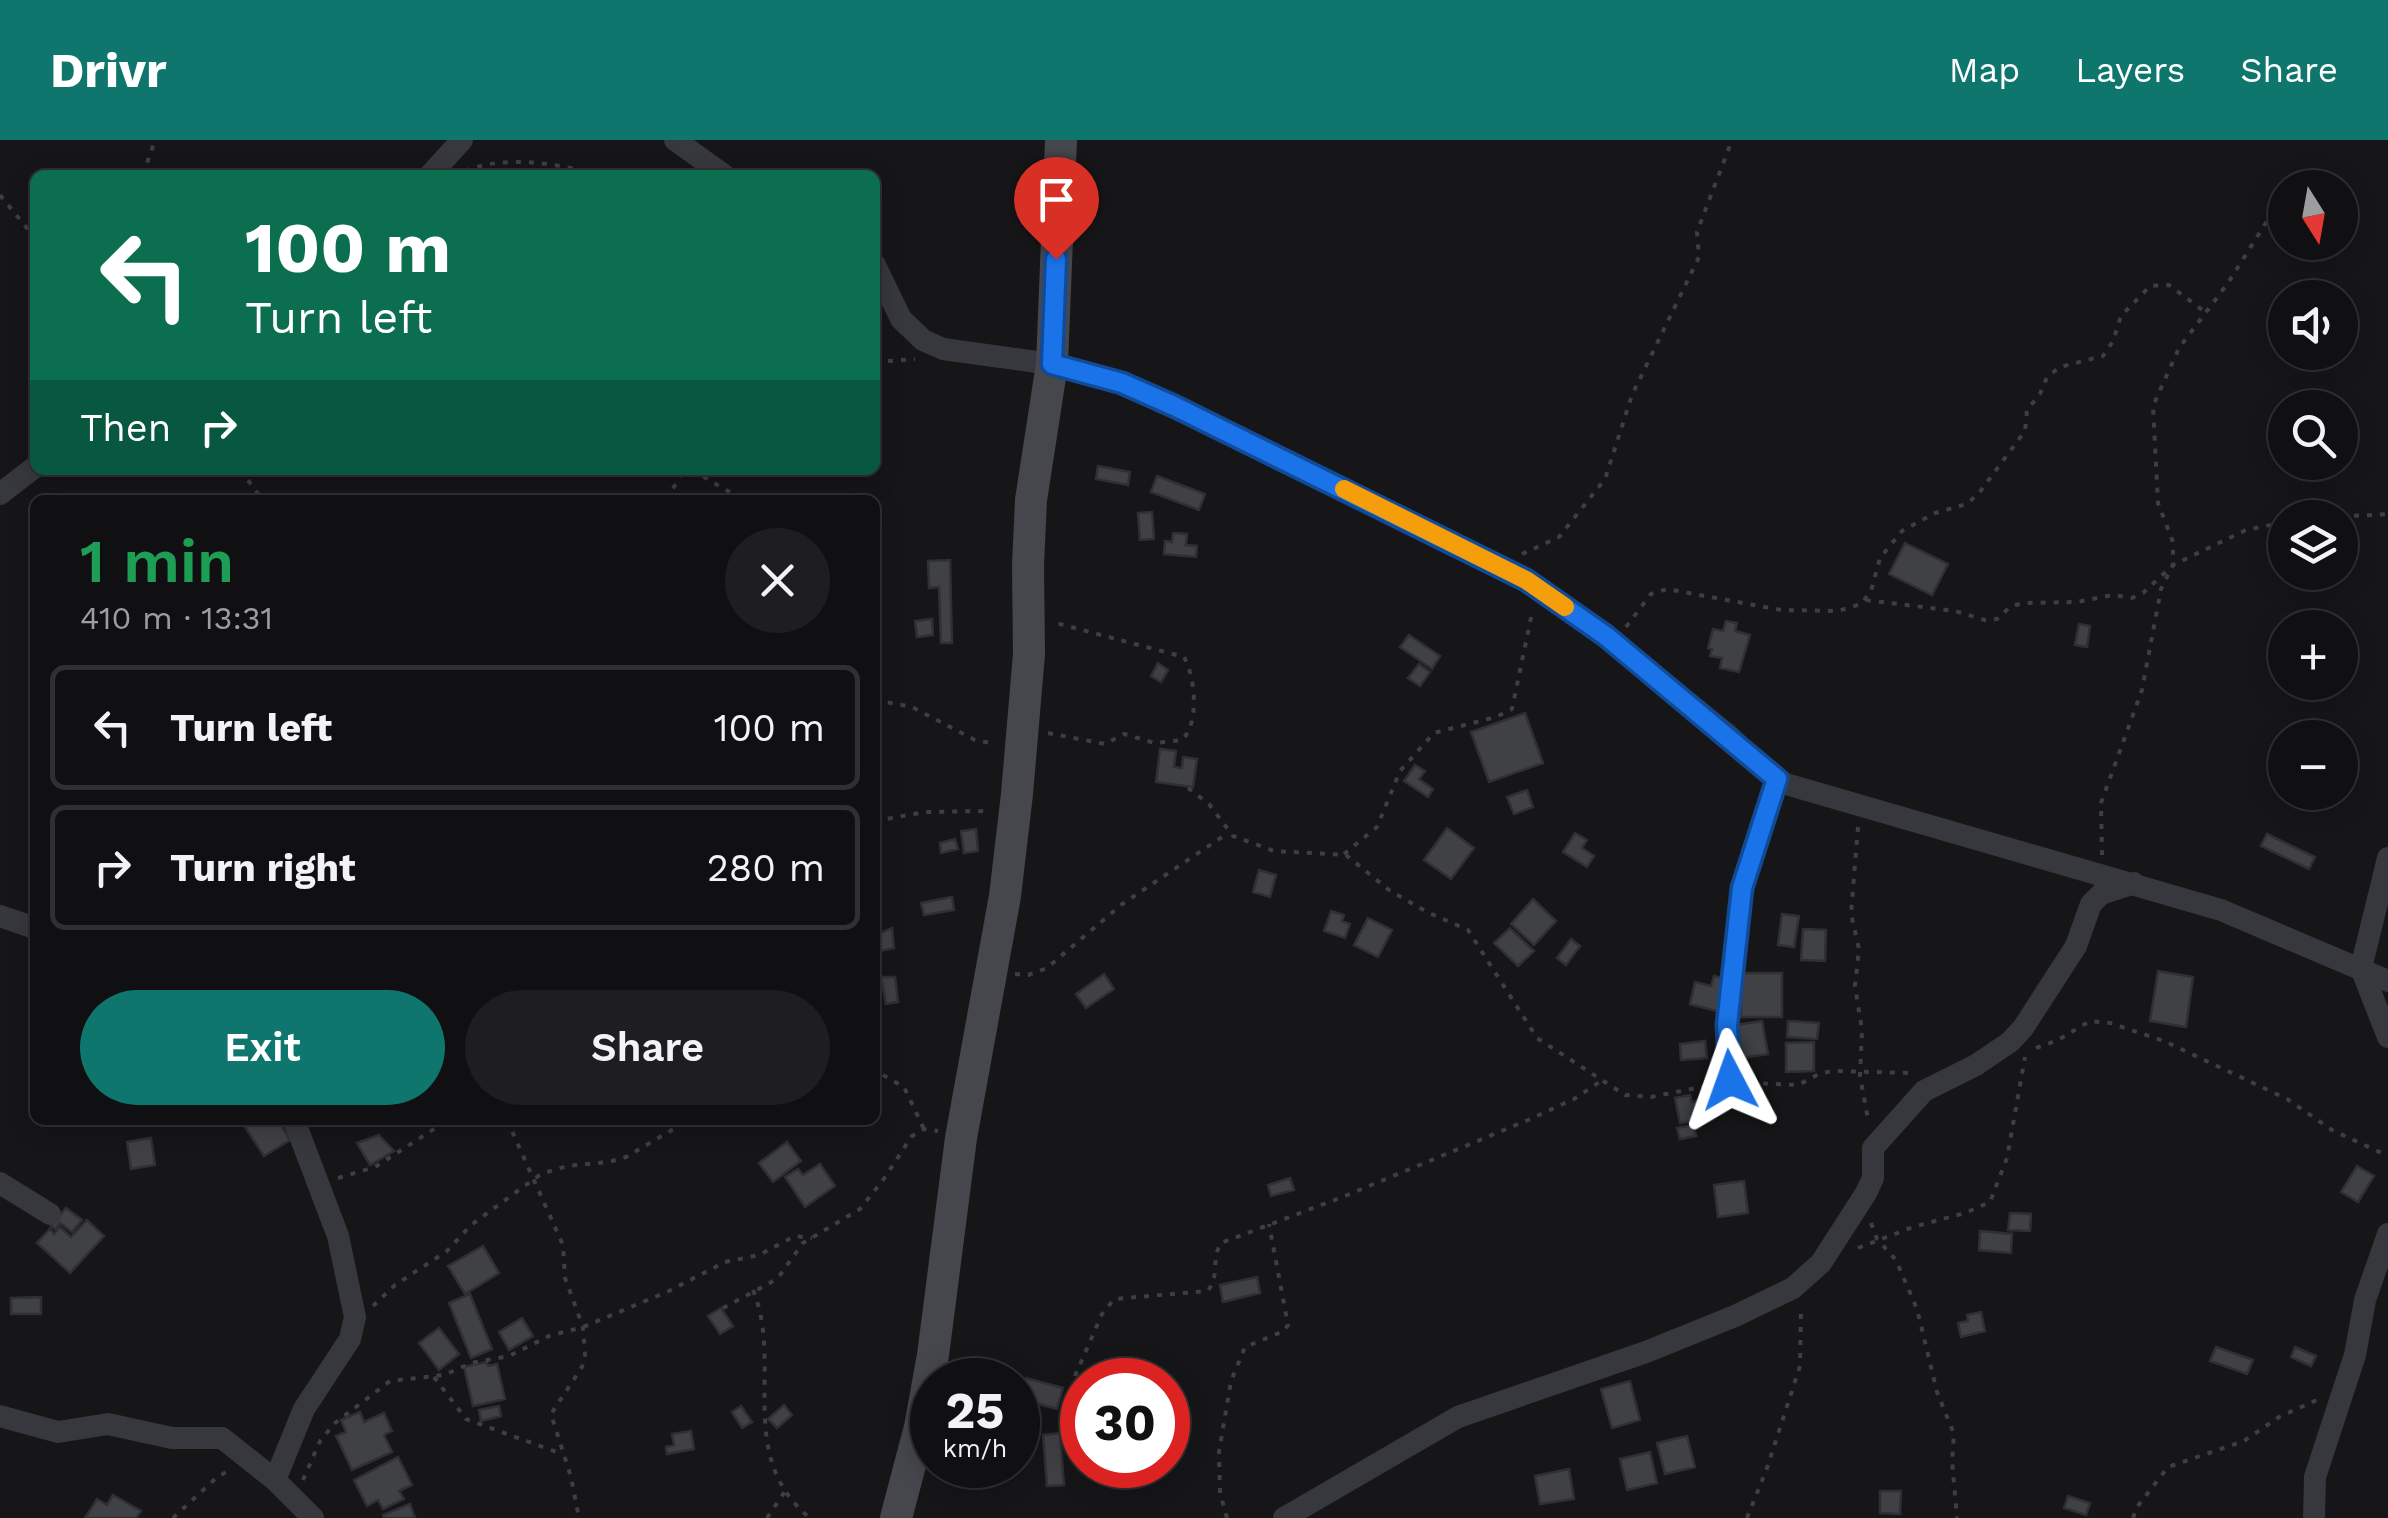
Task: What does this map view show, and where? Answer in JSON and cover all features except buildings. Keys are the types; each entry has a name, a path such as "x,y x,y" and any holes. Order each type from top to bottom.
{"main road":[{"path":"896,1518 920,1427 932,1356 961,1138 1015,812 1029,654 1032,500 1052,364 1062,140"}],"street":[{"path":"435,170 462,140"},
{"path":"675,140 717,170"},
{"path":"880,275 901,319 922,340 946,350 1052,364 1122,383 1538,588 1614,643 1777,779 1859,807 2221,910 2388,981"},
{"path":"0,494 30,471"},
{"path":"1730,1080 1727,1025 1740,902 1777,779"},
{"path":"2388,858 2361,968 2388,1036"},
{"path":"1284,1518 1458,1418 1646,1352 1782,1294 1821,1262 1872,1183 1873,1148 1915,1099 2010,1042 2024,1028 2076,946 2096,898 2134,884"},
{"path":"0,916 30,926"},
{"path":"275,1480 304,1408 354,1330 352,1299 338,1236 296,1125"},
{"path":"0,1183 50,1214"},
{"path":"2314,1518 2316,1477 2349,1373 2365,1300 2388,1234"},
{"path":"0,1416 58,1432 108,1424 172,1438 222,1438 296,1498 314,1518"}],"path":[{"path":"145,170 155,140"},
{"path":"1494,565 1560,538 1604,479 1632,396 1699,257 1697,232 1732,140"},
{"path":"474,170 490,165 531,164 568,170"},
{"path":"0,196 30,232"},
{"path":"2103,874 2102,803 2142,690 2161,589 2173,565 2174,542 2158,502 2152,406 2179,348 2228,283 2268,218"},
{"path":"1866,600 1880,558 1902,531 1935,512 1972,501 2025,431 2027,410 2047,377 2060,367 2103,356 2114,341 2122,316 2150,286 2169,286 2205,312"},
{"path":"244,475 259,495"},
{"path":"700,475 734,495"},
{"path":"2358,516 2388,514"},
{"path":"1614,643 1651,594 1667,589 1781,610 1838,611 1866,600 1955,611 1992,620 2022,603 2077,602 2112,595 2136,597 2173,565 2246,530 2268,525"},
{"path":"1344,854 1377,827 1400,771 1434,733 1512,709 1538,588"},
{"path":"880,701 912,708 976,740 1022,742 1052,733 1106,744 1126,734 1154,743 1175,742 1190,733 1190,668 1180,654 1027,617"},
{"path":"1188,788 1220,816 1228,833 1274,852 1344,854 1402,897 1468,930 1537,1038 1625,1095 1642,1098 1687,1092 1730,1080 1791,1086 1827,1072 1908,1073 1948,1079"},
{"path":"1859,807 1852,914 1860,960 1855,986 1862,1030 1860,1072 1873,1148"},
{"path":"880,820 925,812 1015,812"},
{"path":"991,974 1028,975 1047,968 1122,905 1228,833"},
{"path":"1877,1239 1987,1205 2008,1158 2026,1049 2058,1040 2090,1021 2110,1023 2164,1041 2287,1099 2332,1130 2388,1156"},
{"path":"880,1072 904,1087 924,1130"},
{"path":"1083,1358 1102,1314 1118,1298 1210,1290 1221,1243 1528,1120 1574,1099 1601,1081"},
{"path":"322,1186 346,1174 375,1167 440,1125"},
{"path":"509,1125 562,1245 565,1278 582,1327 582,1367 550,1414 579,1518"},
{"path":"354,1330 395,1285 447,1251 470,1226 534,1180 550,1170 626,1158 681,1125"},
{"path":"723,1308 780,1275 798,1248 860,1209 884,1180 906,1141 924,1130 961,1138"},
{"path":"1872,1183 1871,1222 1877,1239 1896,1260 1916,1309 1936,1392 1954,1434 1956,1518"},
{"path":"1227,1518 1217,1469 1232,1381 1245,1347 1288,1325 1269,1224"},
{"path":"296,1498 320,1441 346,1412 390,1381 434,1376 471,1362 509,1356 549,1336 582,1327 668,1291 725,1262 759,1256 795,1236 812,1238"},
{"path":"753,1290 763,1314 763,1423 769,1456 786,1490 810,1518"},
{"path":"1747,1518 1800,1366 1802,1301"},
{"path":"2133,1518 2137,1506 2168,1467 2244,1441 2279,1417 2325,1396 2349,1373"},
{"path":"434,1376 466,1419 564,1454"},
{"path":"173,1518 215,1478 251,1459"},
{"path":"767,1518 786,1490"}],"slow traffic":[{"path":"1344,489 1526,580 1565,607"}],"route":[{"path":"1056,259 1052,364 1122,383 1174,406 1526,580 1606,636 1777,779 1742,888 1734,939 1727,1025 1730,1080"}]}
